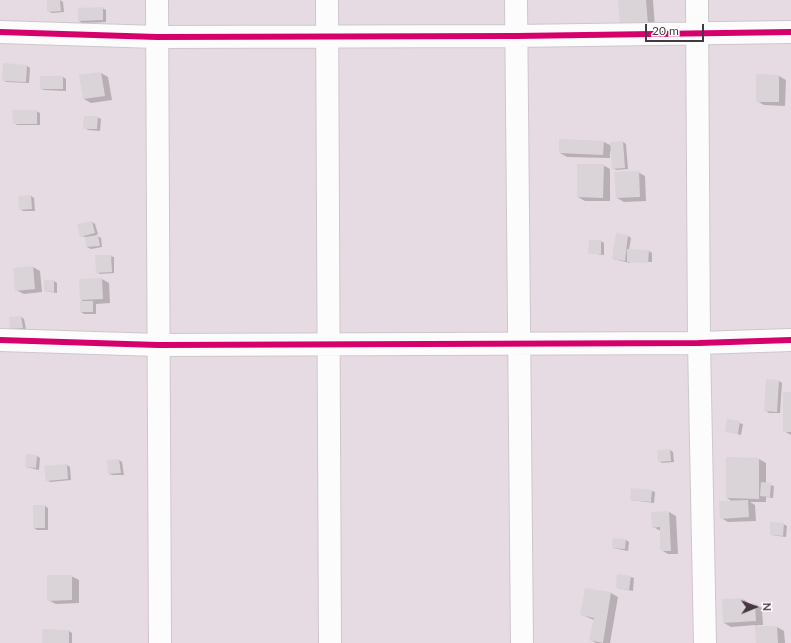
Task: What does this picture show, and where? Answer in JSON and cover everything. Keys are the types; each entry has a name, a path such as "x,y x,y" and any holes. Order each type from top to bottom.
{"street":[{"path":"157,0 160,643"},
{"path":"327,0 330,643"},
{"path":"516,0 522,643"},
{"path":"697,0 699,342 705,643"},
{"path":"0,32 157,38 517,36 791,32"},
{"path":"0,340 158,345 699,342 791,340"}],"shaded area":[{"path":"0,0 791,0 791,643 0,643"}],"building":[{"path":"47,0 60,0 61,11 47,12"},
{"path":"618,0 646,0 648,25 620,26"},
{"path":"103,7 103,20 78,21 78,8"},
{"path":"3,63 27,65 26,82 2,81"},
{"path":"101,72 105,96 83,99 79,75"},
{"path":"756,74 779,75 779,102 756,102"},
{"path":"40,76 63,76 63,89 40,89"},
{"path":"12,110 37,110 37,124 13,124"},
{"path":"84,116 98,116 97,129 83,129"},
{"path":"559,139 604,141 603,155 559,153"},
{"path":"623,141 625,168 612,169 610,142"},
{"path":"577,164 604,164 603,198 577,197"},
{"path":"639,171 640,197 616,198 614,172"},
{"path":"31,195 32,209 19,210 18,196"},
{"path":"92,221 95,233 80,237 77,224"},
{"path":"616,233 628,235 625,261 612,259"},
{"path":"98,235 100,246 86,247 85,237"},
{"path":"589,240 601,240 601,254 588,254"},
{"path":"627,249 649,250 648,263 627,262"},
{"path":"95,255 111,255 112,272 96,273"},
{"path":"33,266 35,289 15,291 13,268"},
{"path":"102,278 103,299 80,300 79,279"},
{"path":"44,280 54,280 54,292 44,291"},
{"path":"80,301 93,301 93,312 80,312"},
{"path":"21,316 23,328 10,329 9,317"},
{"path":"766,379 779,380 777,412 764,411"},
{"path":"783,392 791,392 791,432 783,432"},
{"path":"727,419 740,421 738,434 725,432"},
{"path":"670,449 671,461 658,462 657,450"},
{"path":"26,454 37,455 36,468 25,467"},
{"path":"726,457 759,458 759,499 726,498"},
{"path":"119,459 121,473 108,474 107,460"},
{"path":"67,464 68,479 46,481 44,466"},
{"path":"761,482 771,483 770,497 760,496"},
{"path":"631,488 652,490 651,502 630,500"},
{"path":"748,500 749,517 720,519 719,501"},
{"path":"33,505 45,505 45,528 33,528"},
{"path":"669,511 671,551 660,551 660,527 652,528 651,512"},
{"path":"770,522 784,523 783,536 770,535"},
{"path":"613,538 626,539 625,549 612,548"},
{"path":"617,574 631,576 629,590 616,588"},
{"path":"47,575 72,575 72,600 47,601"},
{"path":"585,588 611,592 603,643 589,640 594,618 580,615"},
{"path":"743,598 744,604 755,603 756,621 723,623 722,599"},
{"path":"755,626 777,626 778,643 756,643"},
{"path":"42,629 69,630 69,643 42,643"}],"cycle path":[{"path":"0,32 157,37 517,36 791,32"},
{"path":"0,340 158,345 699,343 791,340"}]}
